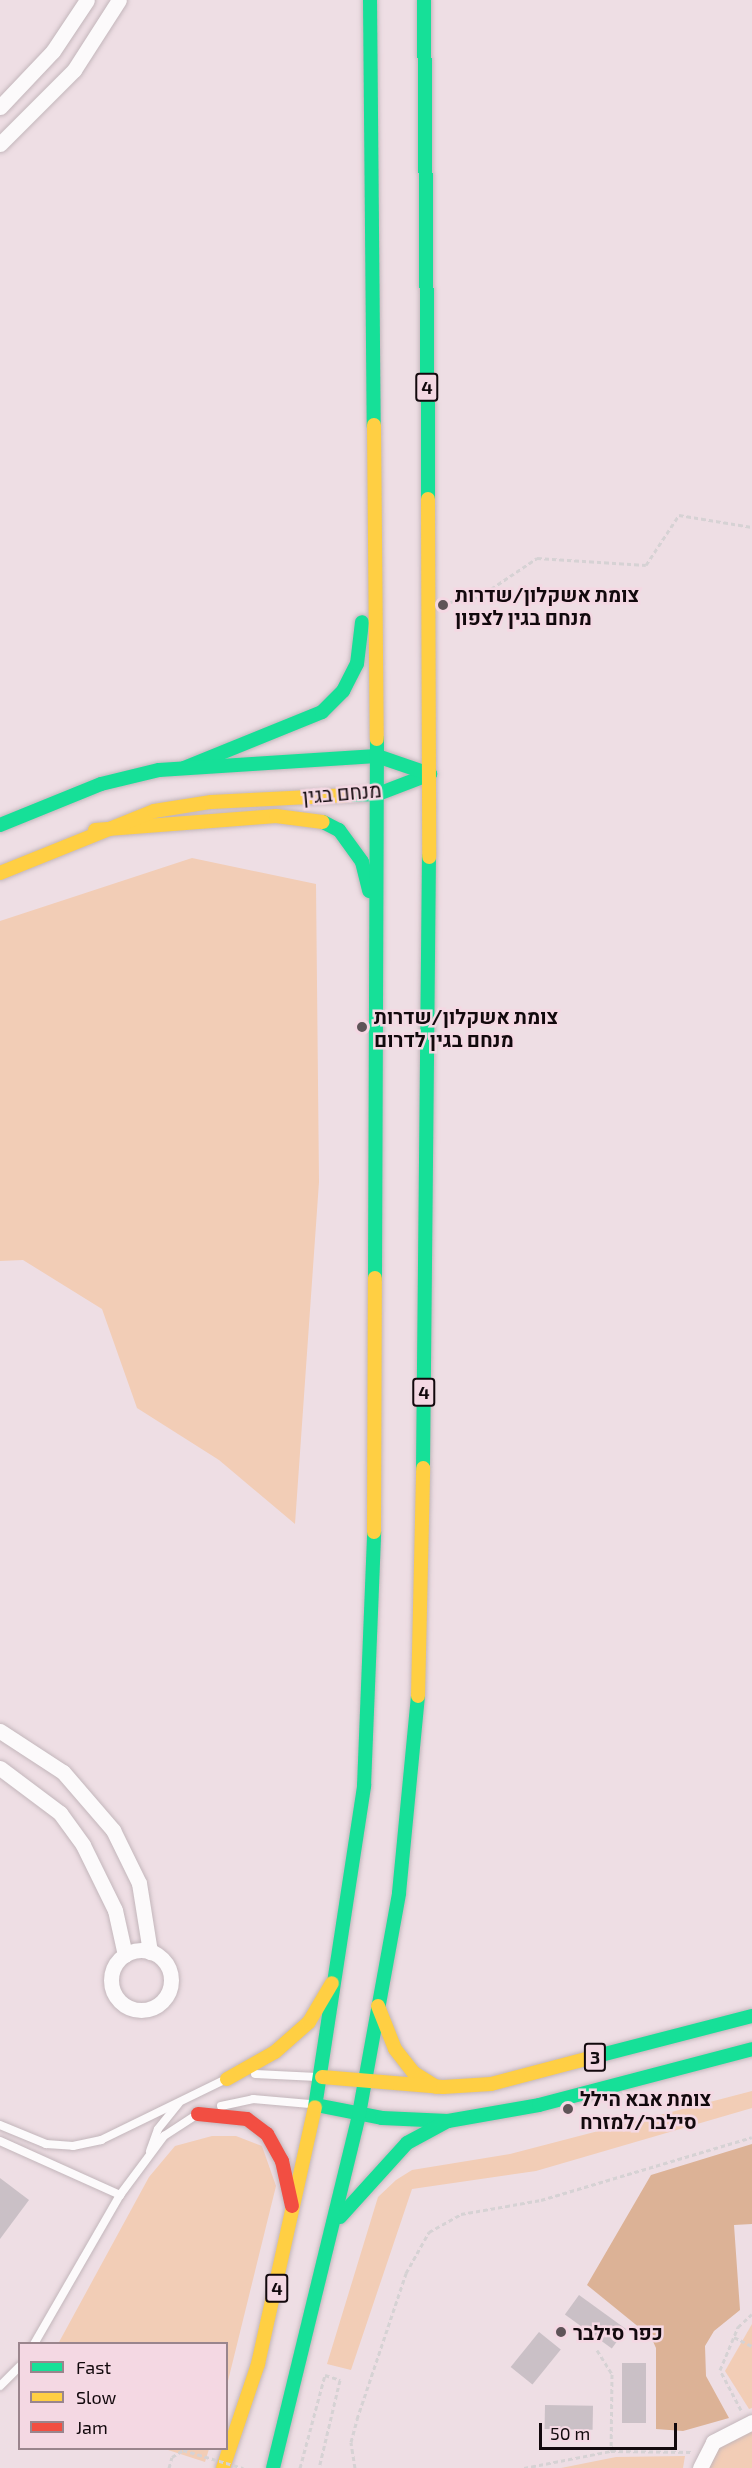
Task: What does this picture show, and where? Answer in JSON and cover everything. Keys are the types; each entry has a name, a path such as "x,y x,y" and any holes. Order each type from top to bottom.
{"main road":[{"name":"4","path":"223,2468 258,2364 294,2218 322,2077 339,1972 364,1786 373,1649 378,794 376,510 366,84 370,0"},
{"name":"4","path":"273,2468 338,2220 378,2006 416,1755 423,1606 430,774 424,0"},
{"path":"184,768 278,734 322,712 343,692 357,664 376,510"},
{"name":"מנחם בגין","path":"0,825 101,784 184,768 377,756 430,774"},
{"name":"מנחם בגין","path":"0,873 95,830 154,811 211,802 378,794 430,774"},
{"path":"95,830 276,816 317,819 339,830 362,862 376,925"},
{"path":"227,2079 275,2052 309,2022 339,1972"},
{"path":"378,2006 395,2049 414,2073 436,2087"},
{"name":"3","path":"322,2077 436,2087 491,2084 752,2016"},
{"name":"3","path":"316,2105 359,2114 448,2121 538,2105 752,2049"},
{"path":"198,2114 247,2119 267,2134 282,2161 294,2218"},
{"path":"338,2220 407,2143 448,2121"}],"street":[{"path":"0,107 53,51 87,0"},
{"path":"0,144 74,70 120,0"},
{"path":"0,1731 63,1772 113,1830 139,1884 150,1952"},
{"path":"0,1768 60,1813 83,1845 114,1910 125,1955"},
{"path":"150,1952 162,1959 171,1980 162,2001 141,2011 129,2008 113,1992 113,1969 125,1955 150,1952"},
{"path":"700,2468 705,2452 729,2430 750,2422"}],"lane":[{"path":"0,2124 46,2144 73,2146 101,2140 183,2098 227,2079 256,2073 322,2077"},
{"path":"148,2158 158,2129 183,2098"},
{"path":"35,2342 120,2195 174,2126 198,2114 253,2099 316,2105"},
{"path":"0,2141 120,2195"},
{"path":"0,2386 18,2368"}],"path":[{"path":"430,601 478,597 537,558 646,565 679,515 752,527"},
{"path":"355,2468 351,2442 357,2419 406,2273 429,2232 461,2214 541,2200 752,2137"},
{"path":"750,2422 721,2378 734,2337 752,2314"},
{"path":"734,2337 752,2346"},
{"path":"597,2350 612,2374 611,2451"},
{"path":"300,2468 325,2375 340,2380 319,2468"},
{"path":"169,2468 172,2457 183,2450 243,2468"},
{"path":"524,2468 611,2451 705,2452"}],"shaded area":[{"path":"192,858 316,884 319,1182 295,1524 219,1460 137,1408 102,1309 23,1260 0,1261 0,921"},
{"path":"752,2091 752,2108 536,2171 412,2189 351,2370 327,2364 378,2197 396,2180 412,2170 510,2154"},
{"path":"212,2136 236,2136 262,2146 276,2186 228,2381 228,2342 59,2342 149,2177 175,2146"},
{"path":"752,2144 752,2224 734,2225 740,2310 714,2331 705,2346 706,2376 729,2418 683,2431 656,2429 656,2348 651,2337 587,2285 651,2175"},
{"path":"752,2324 752,2408 749,2409 725,2371"},
{"path":"752,2431 752,2468 707,2468 718,2446"},
{"path":"168,2450 209,2450 205,2462"},
{"path":"685,2456 683,2468 561,2468 616,2457"}],"building":[{"path":"0,2178 29,2200 0,2239"},
{"path":"579,2295 626,2329 612,2349 565,2314"},
{"path":"539,2332 561,2350 532,2385 511,2367"},
{"path":"622,2363 646,2363 646,2423 622,2423"},
{"path":"545,2405 593,2406 593,2430 545,2429"}],"traffic: fast":[{"path":"370,0 374,425"},
{"path":"424,0 428,499"},
{"path":"184,768 322,712 343,691 357,664 362,622"},
{"path":"375,1278 377,739"},
{"path":"0,825 101,784 159,770 377,756 430,774"},
{"path":"349,795 378,794 430,774"},
{"path":"323,822 339,830 362,862 369,891"},
{"path":"423,1468 429,857"},
{"path":"315,2107 364,1786 374,1532"},
{"path":"273,2468 359,2114 399,1893 418,1696"},
{"path":"597,2056 752,2016"},
{"path":"316,2105 382,2118 448,2121 539,2105 752,2049"},
{"path":"340,2217 407,2143 446,2122"}],"traffic: slow":[{"path":"374,425 377,739"},
{"path":"428,499 429,857"},
{"path":"0,873 154,811 211,802 349,795"},
{"path":"95,830 276,816 323,822"},
{"path":"374,1532 375,1278"},
{"path":"418,1696 423,1468"},
{"path":"227,2079 275,2052 309,2022 332,1983"},
{"path":"378,2006 395,2049 414,2073 436,2087"},
{"path":"322,2077 443,2087 491,2084 597,2056"},
{"path":"223,2468 258,2364 315,2107"}],"traffic: jam":[{"path":"198,2114 247,2119 267,2134 282,2161 292,2206"}],"place":[{"name":"צומת אשקלון/שדרות מנחם בגין לצפון","path":"443,605"},
{"name":"צומת אשקלון/שדרות מנחם בגין לדרום","path":"362,1027"},
{"name":"צומת אבא הילל סילבר/למזרח","path":"568,2109"},
{"name":"כפר סילבר","path":"561,2332"}]}
